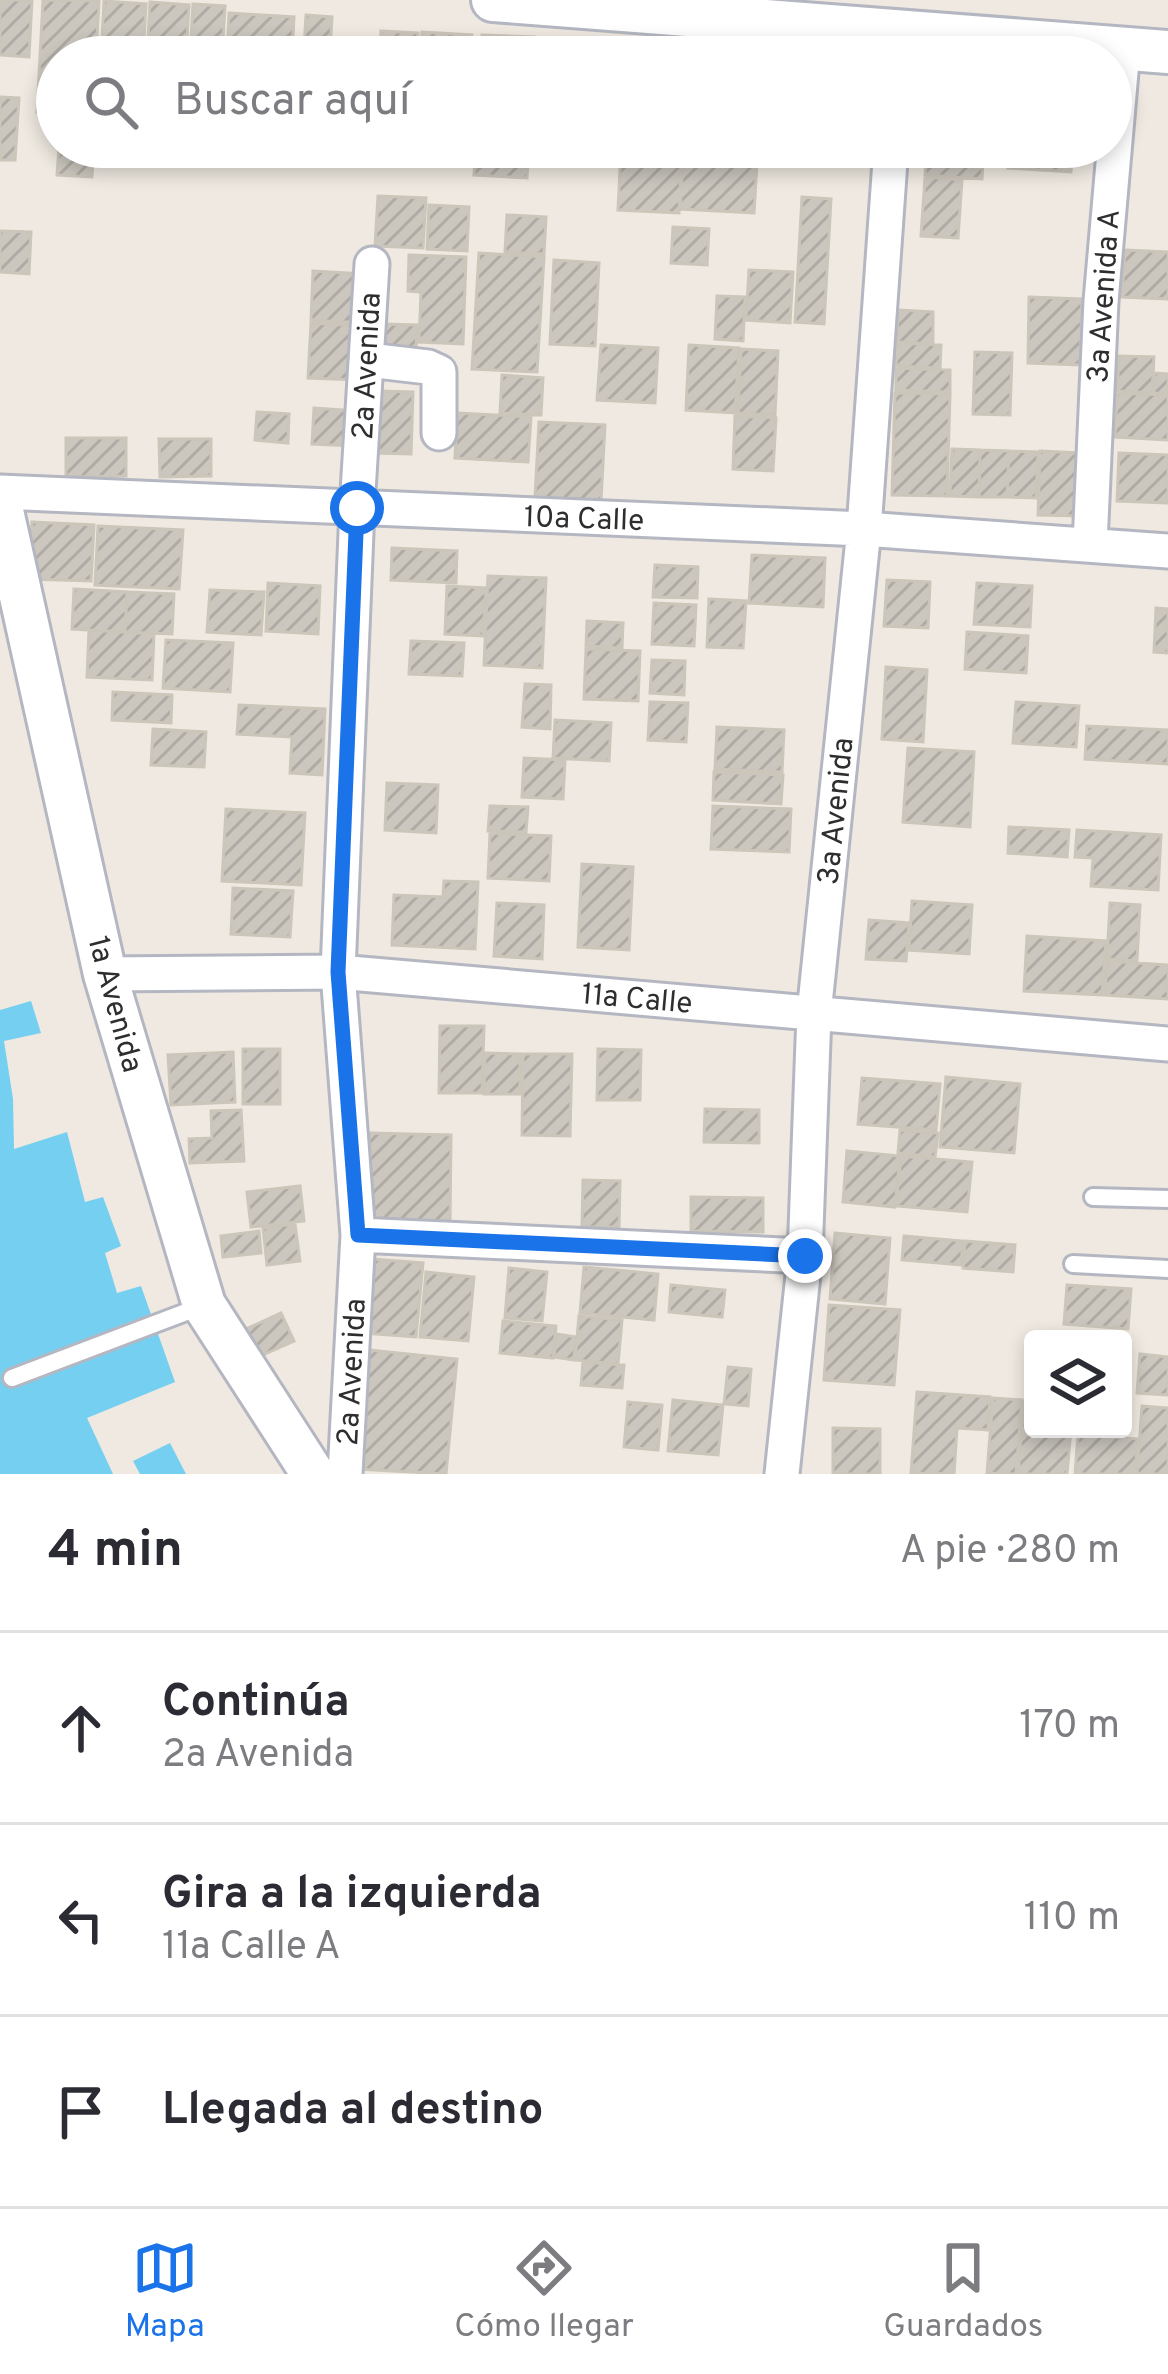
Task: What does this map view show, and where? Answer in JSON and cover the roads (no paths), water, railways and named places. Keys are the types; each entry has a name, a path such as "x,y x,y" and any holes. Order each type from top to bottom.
{"street":[{"path":"493,0 842,21 879,36"},
{"path":"1132,50 1168,52"},
{"name":"3a Avenida","path":"782,1474 805,1256 814,1014 864,529 890,168"},
{"name":"3a Avenida A","path":"1090,544 1100,302 1112,168"},
{"name":"2a Avenida","path":"345,1474 358,1235 338,972 372,264"},
{"path":"368,360 428,367 439,373 439,433"},
{"name":"10a Calle","path":"1,507 357,508 864,529 1168,551"},
{"name":"1a Avenida","path":"1,507 105,974 204,1305 313,1474"},
{"name":"11a Calle","path":"105,974 338,972 1168,1044"},
{"path":"358,1235 805,1256"}],"lane":[{"path":"1093,1197 1168,1199"},
{"path":"1073,1264 1168,1269"},
{"path":"12,1378 204,1305"}],"water":[{"path":"31,1001 41,1033 4,1041 13,1099 14,1149 67,1132 85,1202 103,1197 121,1246 105,1253 117,1293 141,1286 175,1382 87,1418 113,1474 0,1474 0,1010"},
{"path":"170,1443 186,1474 140,1474 133,1461"}]}
